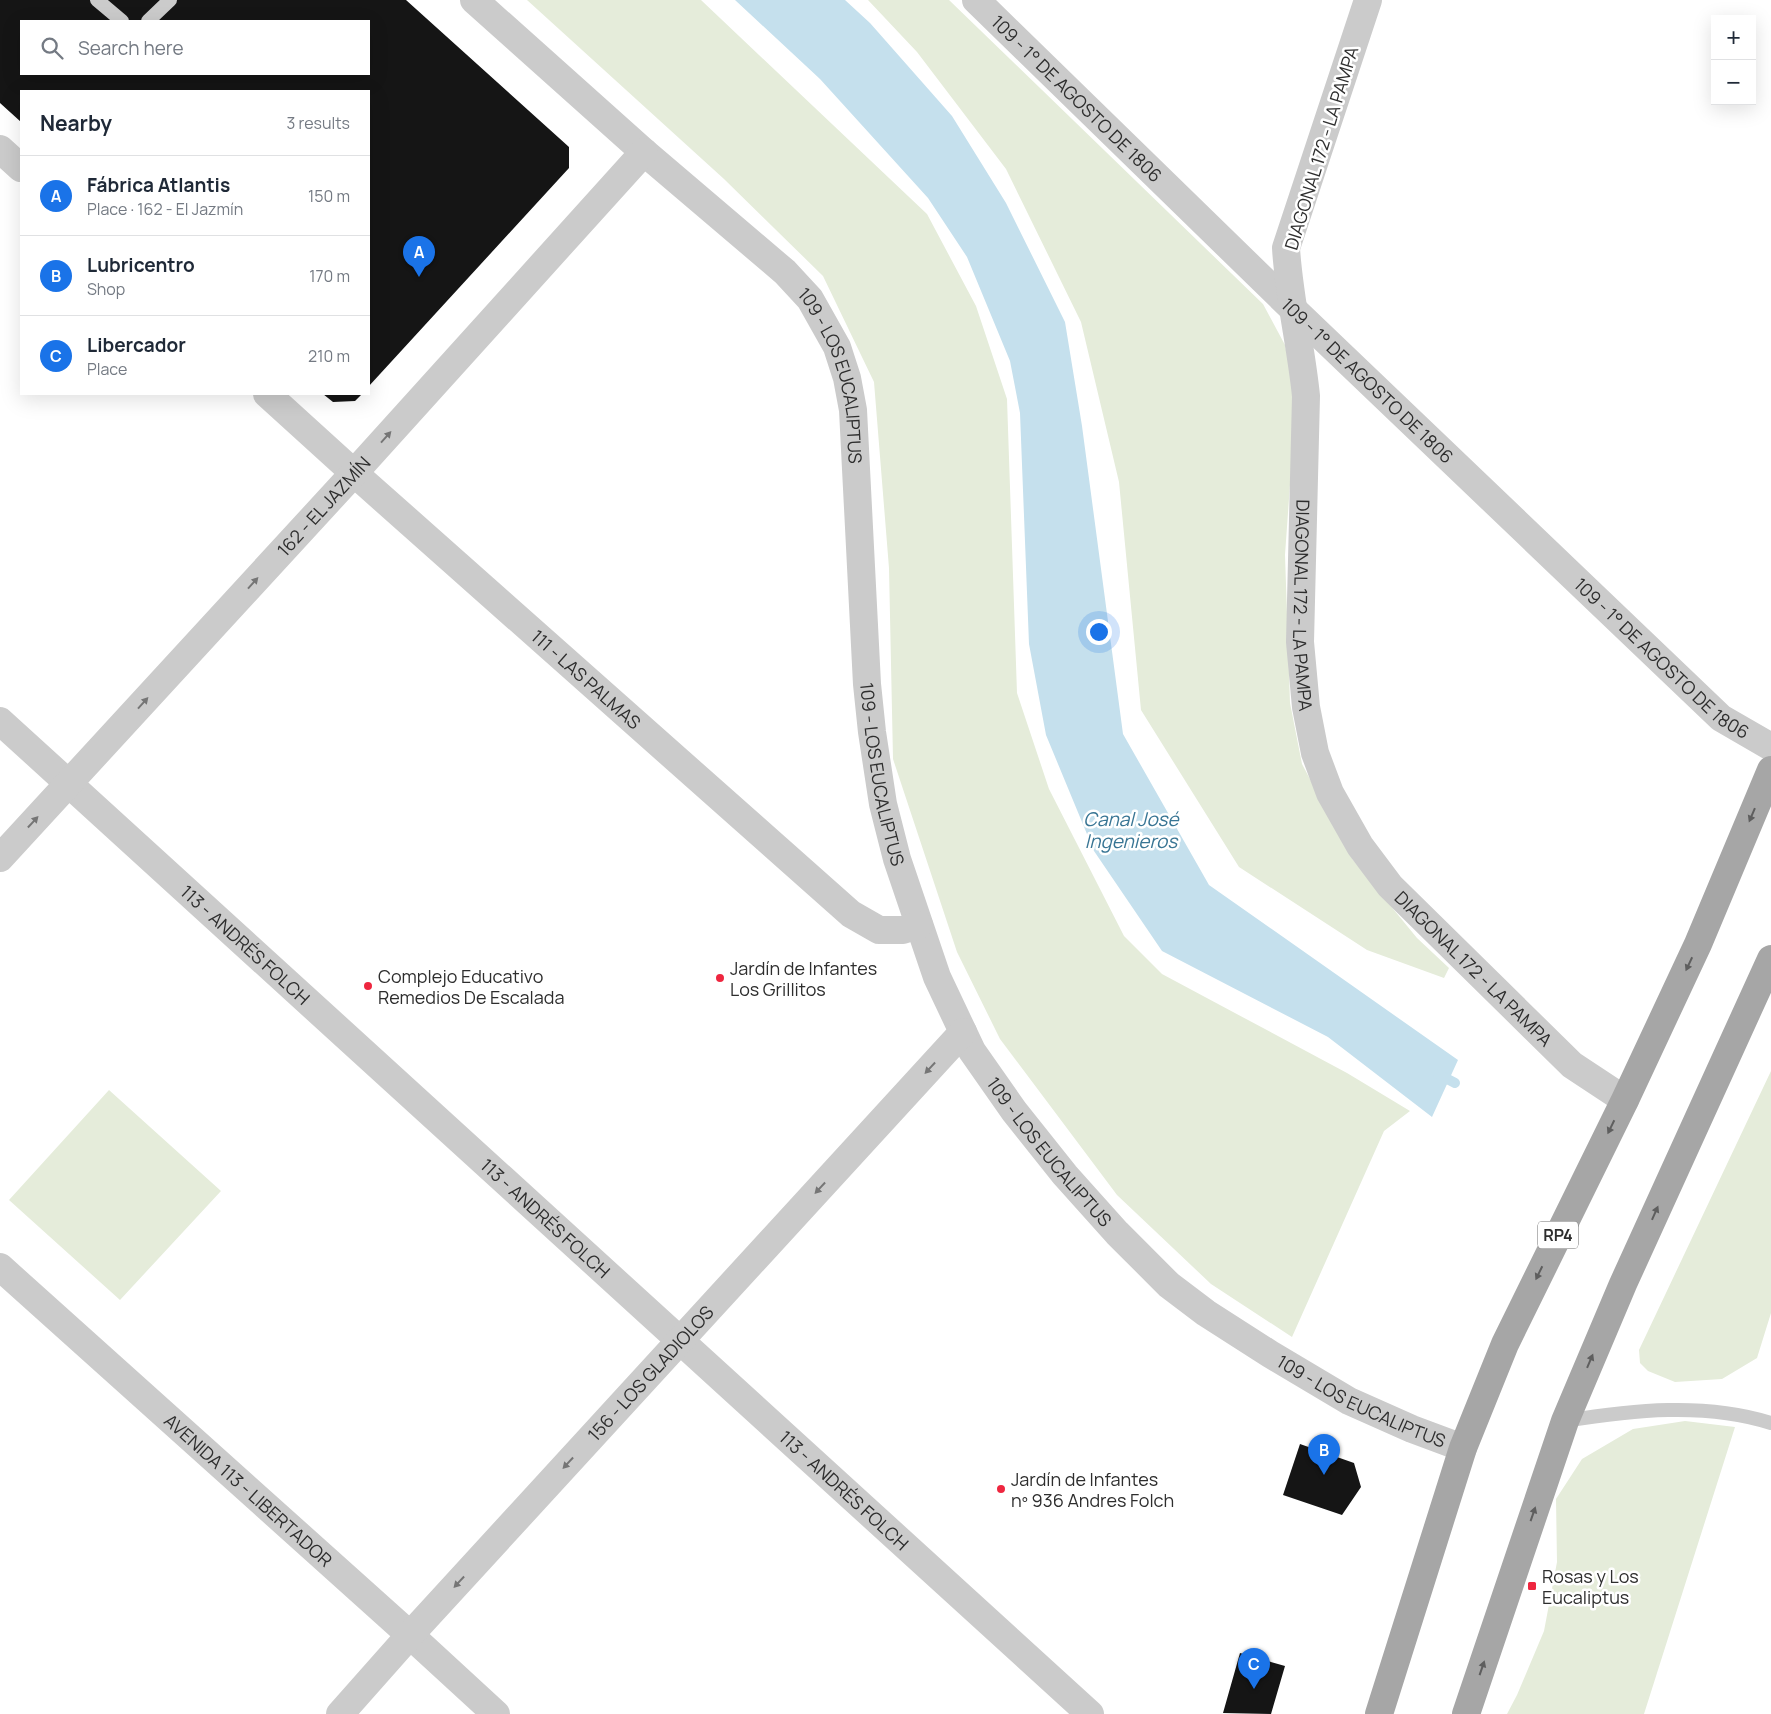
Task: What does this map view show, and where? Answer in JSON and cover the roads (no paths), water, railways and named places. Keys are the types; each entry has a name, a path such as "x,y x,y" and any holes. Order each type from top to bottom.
{"main road":[{"name":"RP4","path":"1379,1714 1462,1448 1504,1344 1698,944 1771,770"},
{"path":"1466,1714 1564,1421 1627,1274 1771,959"}],"street":[{"name":"109 - LOS EUCALIPTUS","path":"474,0 644,152 785,272 810,299 836,347 847,378 853,410 867,684 883,804 897,860 937,977 972,1051 1014,1110 1065,1175 1117,1233 1169,1285 1270,1354 1349,1401 1412,1429 1462,1448"},
{"name":"109 - 1° DE AGOSTO DE 1806","path":"976,0 1294,310 1722,718 1771,747"},
{"name":"DIAGONAL 172 - LA PAMPA","path":"1368,0 1286,248 1288,274 1303,362 1306,396 1300,642 1306,707 1315,754 1330,792 1360,846 1390,886 1572,1065 1624,1100"},
{"path":"0,148 20,167"},
{"name":"162 - EL JAZMÍN","path":"0,858 354,473 644,152"},
{"name":"111 - LAS PALMAS","path":"268,395 851,914 879,930 904,930 919,925"},
{"name":"113 - ANDRÉS FOLCH","path":"0,721 1090,1714"},
{"name":"156 - LOS GLADIOLOS","path":"340,1714 410,1635 963,1032"},
{"name":"AVENIDA 113 - LIBERTADOR","path":"0,1267 496,1714"}],"lane":[{"path":"97,0 121,20"},
{"path":"149,20 170,0"},
{"path":"1564,1421 1622,1412 1681,1410 1739,1415 1771,1423"}],"water":[{"name":"Canal José Ingenieros","path":"735,0 845,0 870,23 952,116 1006,203 1065,322 1082,426 1123,734 1209,885 1458,1060 1432,1117 1328,1037 1162,951 1094,851 1046,735 1029,644 1020,413 1010,361 967,257 928,198 820,79"}],"waterway":[{"path":"1438,1074 1455,1083"}],"place":[{"name":"Fábrica Atlantis","path":"419,277"},
{"name":"Jardín de Infantes Los Grillitos","path":"720,978"},
{"name":"Complejo Educativo Remedios De Escalada","path":"368,986"},
{"name":"Lubricentro","path":"1324,1475"},
{"name":"Jardín de Infantes nº 936 Andres Folch","path":"1001,1489"},
{"name":"Rosas y Los Eucaliptus","path":"1532,1586"},
{"name":"Libercador","path":"1254,1689"}]}
